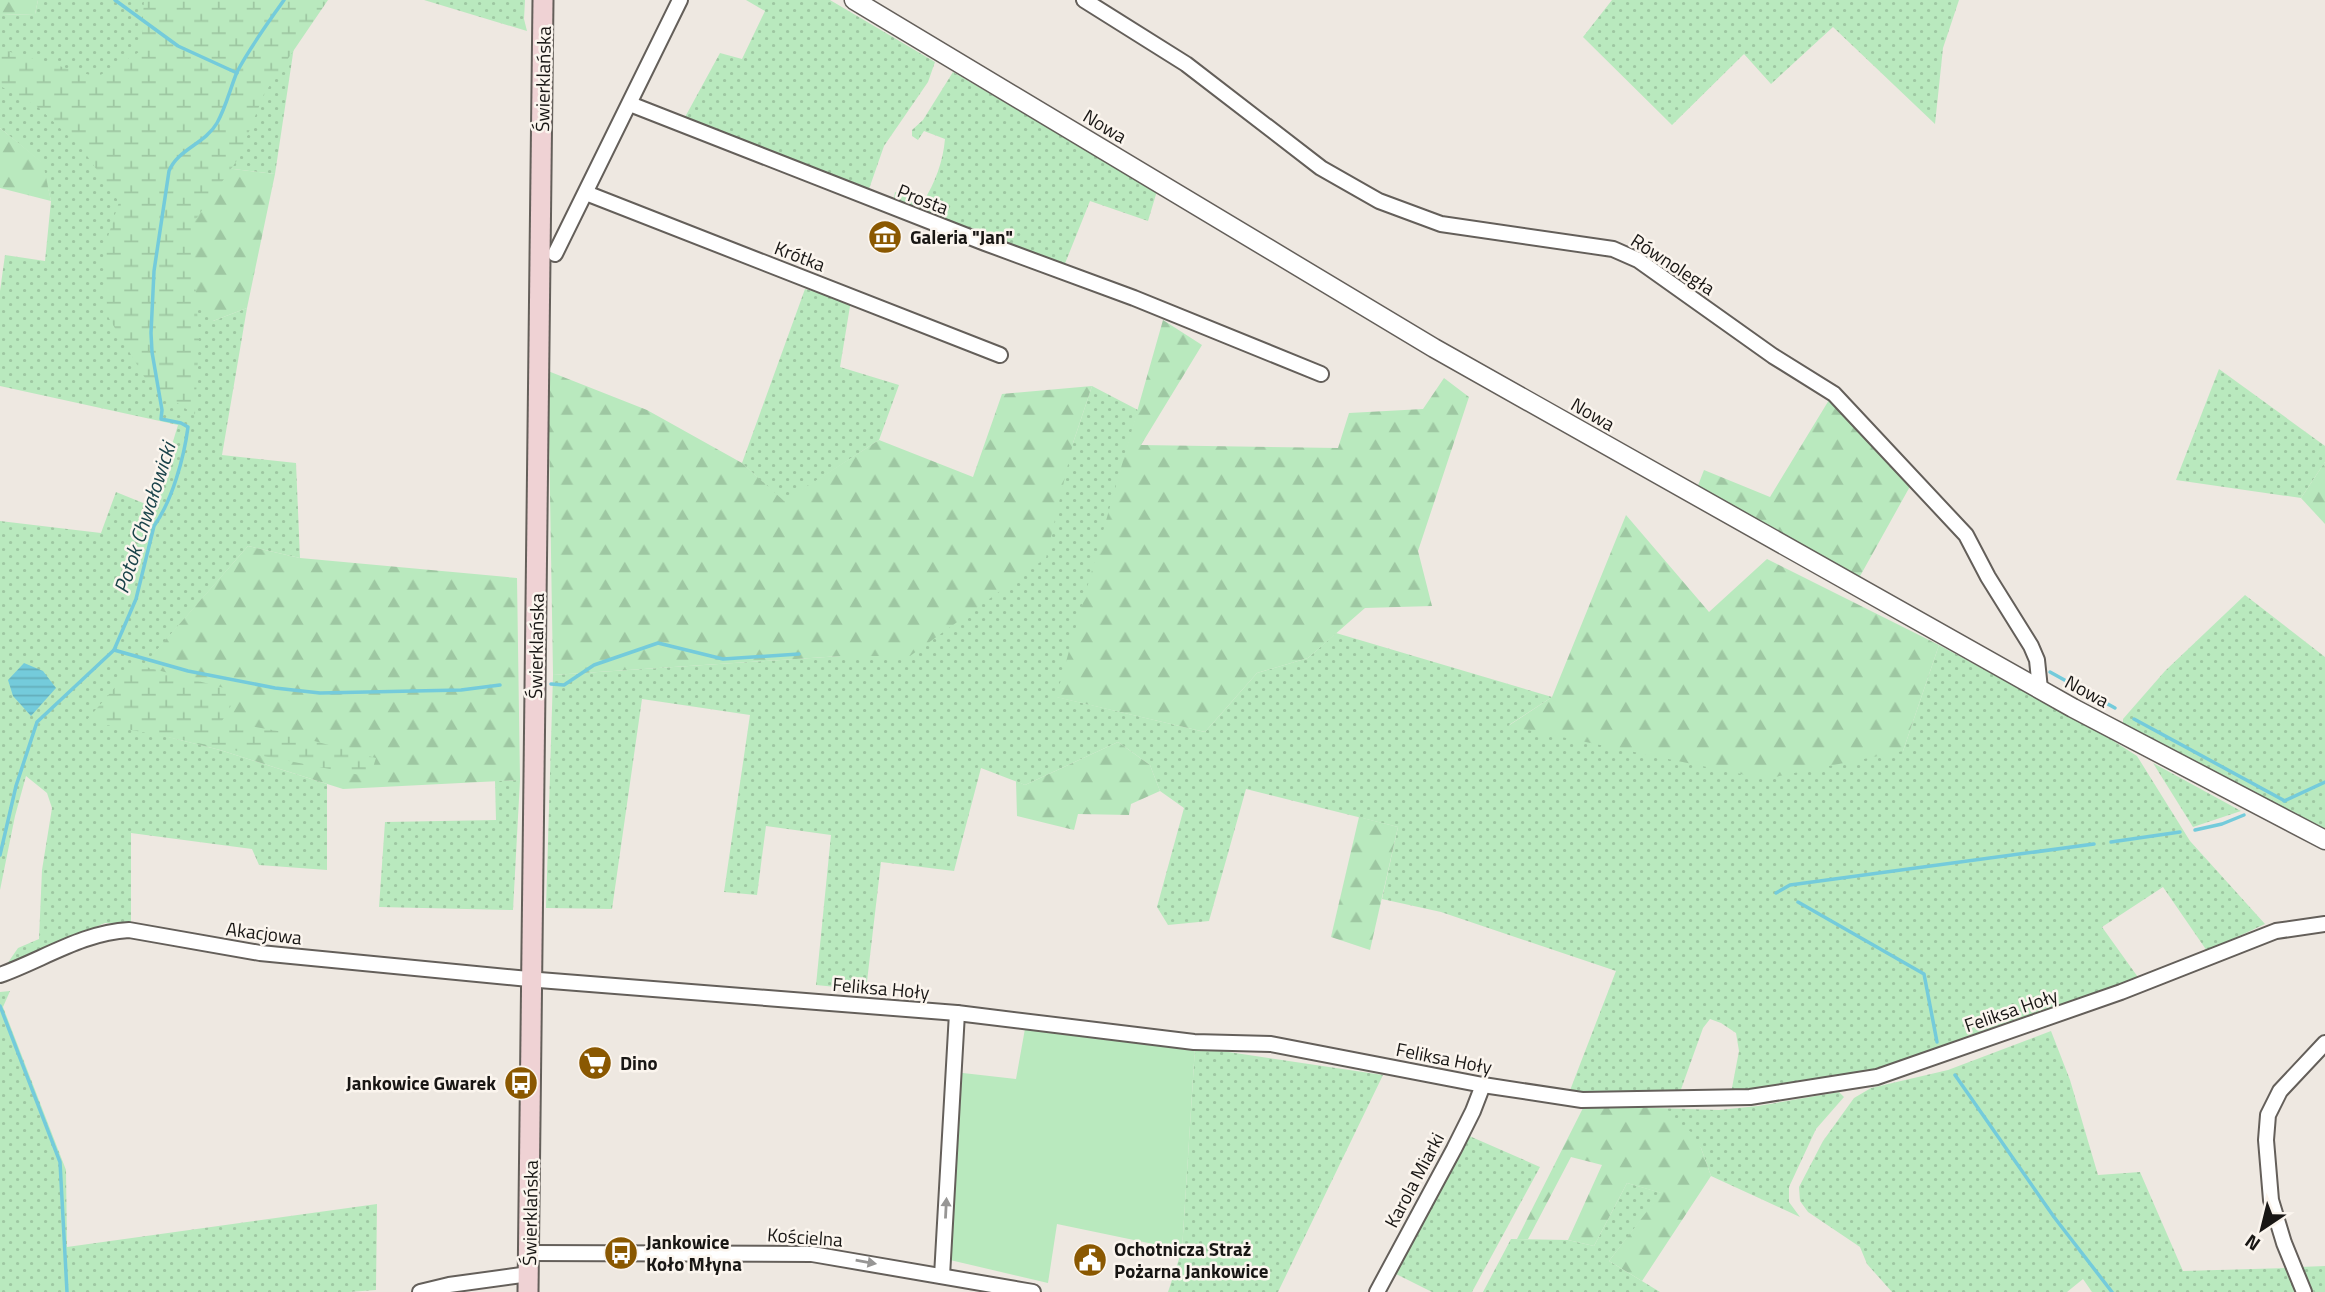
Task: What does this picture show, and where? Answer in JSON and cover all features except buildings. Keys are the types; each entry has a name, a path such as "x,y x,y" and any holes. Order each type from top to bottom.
{"main road":[{"name":"Świerklańska","path":"528,1283 543,0"}],"street":[{"path":"555,254 680,0"},
{"name":"Nowa","path":"854,0 1422,341 2040,689 2325,840"},
{"name":"Równoległa","path":"1084,0 1186,64 1293,149 1379,201 1441,224 1613,249 1626,254 1773,356 1834,394 1966,534 1988,577 2031,646 2037,660 2040,689"},
{"name":"Prosta","path":"629,104 1134,298 1321,374"},
{"name":"Krótka","path":"586,193 1000,355"},
{"name":"Feliksa Hoły","path":"533,978 957,1013 1194,1042 1271,1044 1483,1085 1582,1100 1736,1097 1877,1077 2121,992 2276,931 2325,924"},
{"name":"Akacjowa","path":"0,975 84,940 130,930 260,953 533,978"},
{"path":"942,1276 957,1013"},
{"path":"2304,1292 2271,1200 2266,1140 2268,1115 2280,1091 2325,1043"},
{"name":"Karola Miarki","path":"1377,1292 1454,1149 1483,1085"},
{"name":"Kościelna","path":"529,1252 812,1254 1033,1292"},
{"path":"420,1292 449,1285 528,1283"}],"green space":[{"path":"0,0 38,0 35,14 0,15"},
{"path":"38,0 301,0 275,174 225,168 213,321 247,308 222,455 296,463 300,558 248,546 97,719 220,750 327,784 327,870 259,865 252,849 131,833 131,924 105,923 7,964 18,948 39,939 42,870 52,808 47,793 26,776 0,890 0,521 101,533 116,492 153,507 178,425 0,386 0,291 5,255 45,261 51,201 42,163 0,128 0,15 35,14"},
{"path":"144,0 328,0 264,94 238,159 191,226 199,338 195,415 148,383 107,315 104,249 119,202 83,150 38,107 0,86 0,49 97,77 141,51"},
{"path":"424,0 525,0 524,19 527,31"},
{"path":"746,0 830,0 935,62 928,82 884,146 869,189 684,119 720,53 742,59 765,11"},
{"path":"1612,0 1959,0 1943,48 1935,124 1833,27 1771,84 1744,54 1672,125 1583,37"},
{"path":"953,72 1157,191 1148,221 1090,201 1064,266 894,198 895,192 923,202 931,187 940,164 945,139 924,131 918,140 912,136 912,130 923,120"},
{"path":"0,128 43,163 51,201 0,188"},
{"path":"225,168 275,174 247,308 213,321 183,284 173,196"},
{"path":"805,289 851,300 840,367 899,385 879,440 784,502 742,463"},
{"path":"1163,320 1202,345 1141,445 1338,448 1349,413 1423,409 1444,378 1469,397 1418,551 1432,606 1365,608 1308,658 1257,673 1205,732 1056,697"},
{"path":"2219,369 2325,446 2325,462 2301,498 2176,480"},
{"path":"548,371 647,410 742,463 784,501 879,440 973,477 1002,394 1092,386 1073,443 1046,558 910,656 841,656 553,675"},
{"path":"1092,386 1138,410 1057,697 1205,732 1257,673 1308,658 1336,633 1552,697 1509,725 1903,751 1939,645 2101,733 2137,756 2190,841 2265,924 2207,951 2163,887 2102,927 2140,980 1877,1075 1731,1093 1739,1051 1736,1033 1710,1019 1703,1028 1679,1095 1569,1093 1616,971 1441,912 1382,899 1398,827 1246,789 1209,921 1168,925 1157,907 1184,808 1160,791 1150,765 1118,742 1025,785 981,768 954,871 881,862 866,990 816,985 831,835 766,826 757,895 724,892 750,715 642,699 612,909 546,908 553,675 841,656 910,655 1073,443"},
{"path":"1829,400 1913,481 1859,578 1697,488 1704,470 1770,497"},
{"path":"2325,462 2325,524 2301,498"},
{"path":"1626,515 1709,612 1767,559 1939,645 1903,751 1765,779 1508,726 1552,697"},
{"path":"248,546 300,558 517,578 520,780 343,789 220,750 96,719"},
{"path":"2245,595 2325,657 2325,832 2123,726 2123,719 2165,671"},
{"path":"135,664 239,692 222,721 278,731 376,758 370,777 86,721"},
{"path":"1118,742 1150,765 1160,791 1131,804 1129,815 1078,814 1074,830 1017,816 1016,781 1025,785"},
{"path":"2153,763 2241,811 2193,827"},
{"path":"520,780 513,910 379,907 385,822 496,820 495,781"},
{"path":"1359,817 1398,827 1370,950 1331,937"},
{"path":"10,991 3,1007 66,1170 67,1247 377,1204 376,1290 0,1292 0,992"},
{"path":"1026,1023 1195,1047 1182,1250 1057,1224 1048,1283 950,1260 954,1072 1016,1079"},
{"path":"2051,1031 2070,1080 2098,1175 2140,1172 2183,1271 2287,1268 2298,1292 2092,1292 2083,1279 2067,1292 1892,1292 1867,1264 1860,1247 1808,1212 1800,1201 1799,1187 1823,1141 1854,1098 1871,1088 1948,1070"},
{"path":"1195,1047 1383,1075 1278,1292 1168,1292 1182,1250"},
{"path":"1839,1092 1844,1097 1816,1129 1789,1187 1789,1202 1800,1217 1711,1176 1701,1148 1656,1108 1719,1110"},
{"path":"1584,1106 1656,1108 1668,1114 1691,1132 1701,1148 1711,1176 1642,1281 1609,1261 1661,1193 1627,1183 1594,1246 1568,1240 1602,1165 1571,1157 1528,1239 1517,1239"},
{"path":"1467,1135 1540,1167 1472,1292 1432,1292 1392,1272"},
{"path":"1627,1183 1662,1193 1609,1261 1660,1292 1483,1292 1511,1239 1568,1240 1594,1246"},
{"path":"2325,1266 2325,1292 2310,1292 2300,1267"}],"water":[{"path":"24,663 43,671 56,688 31,716 13,696 8,680"}],"waterway":[{"path":"115,0 178,46 237,73"},
{"name":"Potok Chwałowicki","path":"0,855 16,786 37,722 114,650 136,599 154,526 172,492 184,452 188,427 161,419 162,410 152,352 154,271 169,171 173,163 206,136 217,123 237,72 284,0"},
{"path":"551,684 564,685 594,665 658,643 723,659 799,654"},
{"path":"114,650 188,671 275,688 320,693 461,690 500,685"},
{"path":"2050,672 2115,708"},
{"path":"2134,719 2285,801"},
{"path":"2284,801 2325,782"},
{"path":"2195,830 2222,824 2244,815"},
{"path":"2111,842 2180,832"},
{"path":"1776,893 1790,885 2094,844"},
{"path":"1798,902 1924,974 1937,1042"},
{"name":"Potok Chwałowicki","path":"0,1006 60,1162 67,1292"},
{"path":"1955,1075 2054,1217 2112,1292"}],"place":[{"name":"Galeria \"Jan\"","path":"885,237"},
{"name":"Dino","path":"595,1063"},
{"name":"Jankowice Gwarek","path":"521,1083"},
{"name":"Jankowice Koło Młyna","path":"621,1253"},
{"name":"Ochotnicza Straż Pożarna Jankowice","path":"1090,1260"}]}
